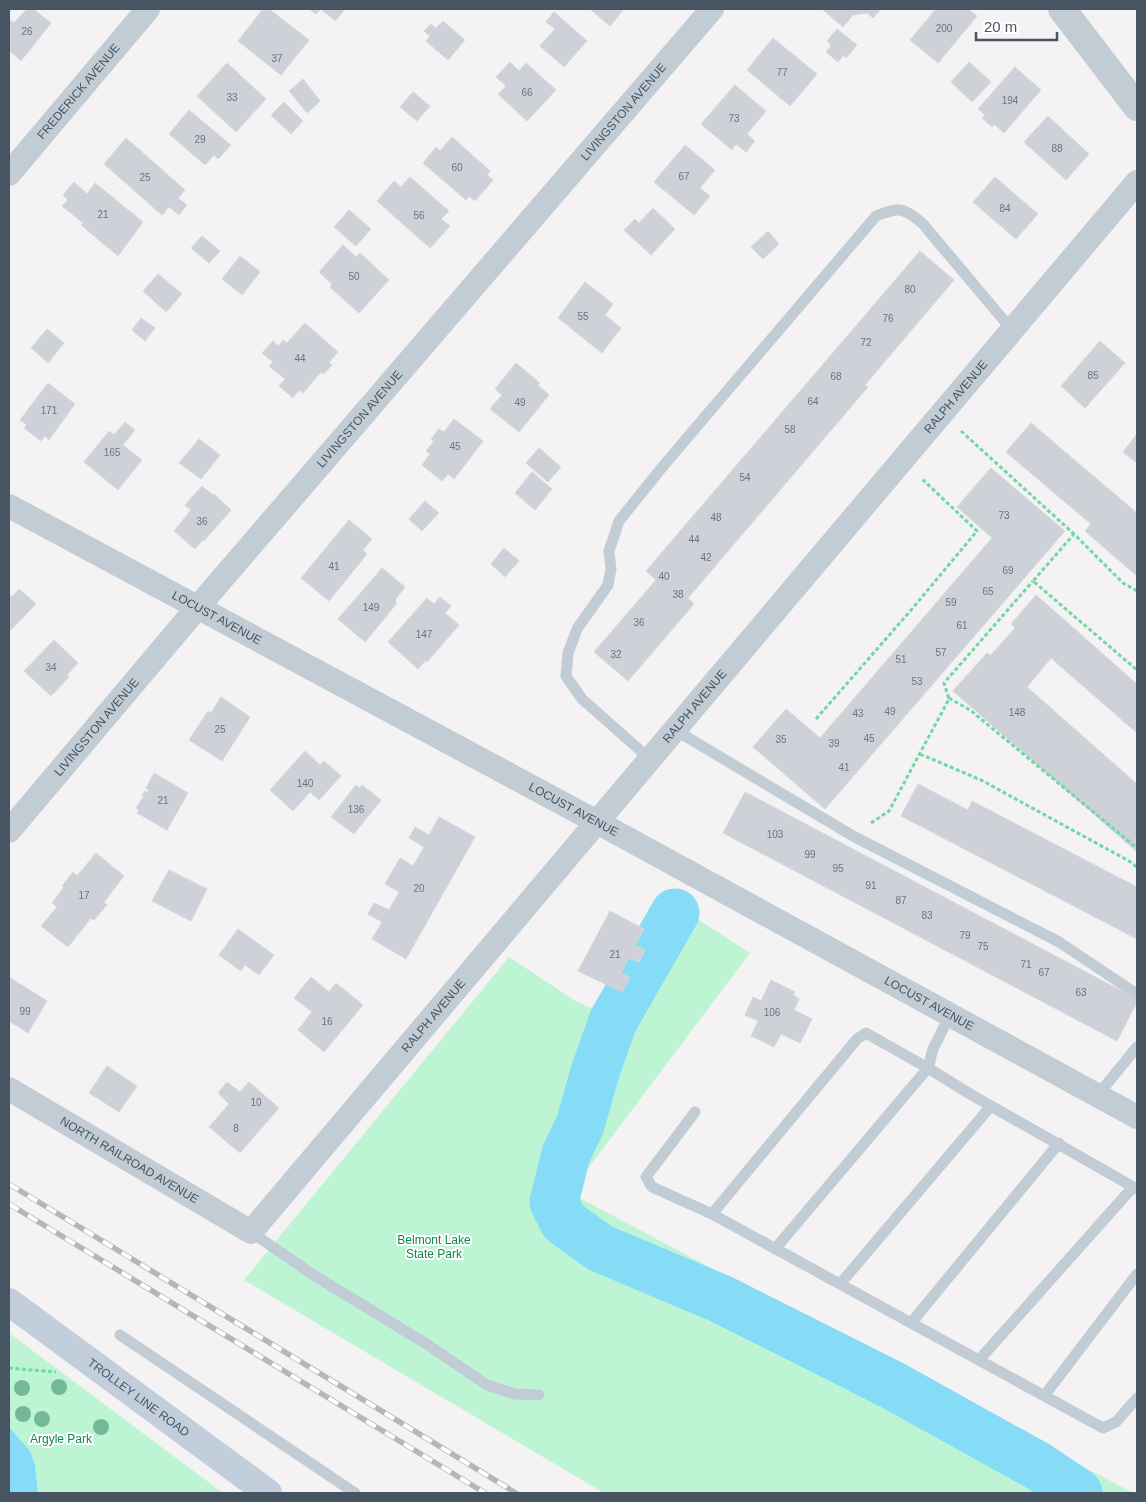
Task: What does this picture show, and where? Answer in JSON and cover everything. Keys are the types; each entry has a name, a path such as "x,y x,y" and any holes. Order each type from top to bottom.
{"main road":[{"name":"TROLLEY LINE ROAD","path":"9,1302 268,1493"}],"street":[{"name":"FREDERICK AVENUE","path":"9,174 148,9"},
{"name":"LIVINGSTON AVENUE","path":"9,831 197,608 712,9"},
{"path":"1062,9 1137,107"},
{"name":"RALPH AVENUE","path":"251,1232 1137,182"},
{"name":"LOCUST AVENUE","path":"9,506 597,822 1137,1118"},
{"name":"NORTH RAILROAD AVENUE","path":"9,1089 251,1232"}],"lane":[{"path":"650,759 582,699 566,676 568,652 577,629 608,585 611,569 609,551 619,521 664,465 876,216 895,209 911,213 923,224 1012,330"},
{"path":"675,730 853,836 1060,942 1137,994"},
{"path":"776,1248 928,1068 933,1048 950,1015"},
{"path":"712,1214 857,1039 866,1034 1135,1188 979,1360"},
{"path":"1097,1096 1137,1047"},
{"path":"840,1284 991,1106"},
{"path":"694,1112 646,1177 652,1187 712,1214 776,1248 1103,1428 1116,1422 1137,1398"},
{"path":"911,1323 1059,1143"},
{"path":"251,1232 315,1276 425,1342 486,1385 514,1394 539,1395"},
{"path":"1044,1396 1137,1274"},
{"path":"120,1336 355,1493"}],"path":[{"path":"960,431 1074,534 1124,583 1137,590"},
{"path":"816,719 977,531 921,478"},
{"path":"853,836 889,810 949,699 944,683 1074,534"},
{"path":"1033,581 1137,670"},
{"path":"948,697 970,710 1137,848"},
{"path":"920,754 981,780 1137,867"},
{"path":"9,1368 59,1372"}],"green space":[{"name":"Belmont Lake State Park","path":"680,908 750,953 577,1183 576,1196 1133,1493 604,1493 244,1280 509,957 577,1002 604,1013 660,914"},
{"name":"Argyle Park","path":"9,1333 223,1493 9,1493"}],"water":[{"path":"9,1427 30,1451 35,1465 38,1493 9,1493"}],"building":[{"path":"27,9 33,9 51,23 21,61 9,50 9,19 14,23"},
{"path":"263,9 269,9 309,40 281,75 238,41"},
{"path":"309,9 321,9 316,14"},
{"path":"321,9 345,9 335,21"},
{"path":"590,9 624,9 610,26"},
{"path":"822,9 881,9 873,18 867,13 853,15 843,27"},
{"path":"936,9 968,9 977,16 938,63 910,40"},
{"path":"554,12 587,41 564,67 540,46 555,29 546,22"},
{"path":"443,21 465,40 448,60 426,41 430,36 424,31 431,24 436,28"},
{"path":"837,29 857,45 846,58 844,55 838,62 826,52 831,46 827,41"},
{"path":"773,38 817,74 790,106 747,70"},
{"path":"510,62 519,71 526,63 556,90 527,121 498,94 506,86 496,77"},
{"path":"969,62 991,82 972,102 951,82"},
{"path":"227,63 266,99 236,132 197,96"},
{"path":"1015,67 1041,90 1004,133 994,124 992,127 982,118 985,115 978,109"},
{"path":"303,79 320,101 307,113 289,91"},
{"path":"735,85 766,111 747,134 755,141 746,152 736,144 732,150 701,124"},
{"path":"413,92 430,106 417,121 400,107"},
{"path":"284,102 303,121 291,134 271,115"},
{"path":"189,110 231,145 218,159 214,155 205,165 169,134"},
{"path":"1048,116 1089,154 1066,180 1024,142"},
{"path":"452,137 490,171 487,175 493,180 475,201 469,196 466,200 423,163 436,147 440,151"},
{"path":"126,138 185,190 178,198 187,205 179,215 169,207 162,215 104,164"},
{"path":"685,145 715,170 700,188 710,196 694,215 654,182"},
{"path":"410,177 449,211 441,219 450,226 430,248 377,201 394,181 401,187"},
{"path":"995,177 1038,214 1016,239 973,202"},
{"path":"74,182 87,194 95,183 143,222 118,256 81,225 83,223 62,206 68,200 63,195"},
{"path":"653,208 675,229 651,255 624,230 635,219 639,223"},
{"path":"349,210 371,229 356,246 334,227"},
{"path":"768,231 779,244 763,259 751,247"},
{"path":"202,236 220,251 209,263 191,248"},
{"path":"343,245 356,257 360,253 389,280 359,313 330,287 332,284 319,272"},
{"path":"920,251 954,280 865,385 868,387 688,598 694,604 628,681 594,652 656,580 646,571"},
{"path":"240,256 260,272 242,295 222,279"},
{"path":"158,274 182,294 166,312 143,291"},
{"path":"585,282 613,304 605,315 621,328 602,353 558,318"},
{"path":"141,318 155,328 145,341 132,330"},
{"path":"305,323 338,352 329,362 332,365 324,374 321,372 303,393 299,390 293,398 279,386 285,379 269,366 273,362 262,353 273,341 278,346 283,340 287,343"},
{"path":"47,329 64,343 48,363 31,348"},
{"path":"1100,341 1125,363 1085,408 1061,386"},
{"path":"516,363 540,383 538,385 549,395 519,432 490,409 502,395 495,389"},
{"path":"48,383 75,404 49,440 45,436 41,441 24,428 27,425 20,420"},
{"path":"454,419 483,441 454,479 448,474 442,481 422,465 430,454 426,451 434,441 431,439 439,429 444,432"},
{"path":"125,422 135,430 123,445 142,460 118,490 84,462 109,431 114,435"},
{"path":"1031,423 1137,513 1137,576 1085,531 1091,524 1006,452"},
{"path":"1137,434 1137,463 1123,452"},
{"path":"199,439 220,455 201,479 179,463"},
{"path":"539,448 561,467 548,482 526,463"},
{"path":"991,468 1065,531 825,809 753,747 786,709 820,738 992,538 957,507"},
{"path":"532,472 552,489 535,510 515,493"},
{"path":"202,486 231,510 195,549 174,531 191,510 185,505"},
{"path":"425,501 439,513 422,531 409,519"},
{"path":"349,520 372,539 363,550 367,554 329,601 301,578"},
{"path":"504,548 519,561 505,577 491,564"},
{"path":"382,568 405,587 395,600 397,603 365,642 338,619"},
{"path":"19,589 36,604 9,632 9,594 12,597"},
{"path":"1036,595 1137,684 1137,733 1051,658 1027,687 1137,784 1137,852 953,691 987,653 991,655 1015,628 1011,624"},
{"path":"440,597 451,606 445,613 459,625 427,662 426,660 418,669 388,642 427,598 434,604"},
{"path":"54,640 78,663 67,675 69,677 51,696 24,671"},
{"path":"221,697 250,717 222,761 189,740 208,711 211,713"},
{"path":"305,751 320,765 324,761 341,776 319,800 310,792 293,811 270,790"},
{"path":"154,773 188,793 167,830 137,813 139,810 136,808 144,796 142,795 145,791 147,793 149,790 146,788"},
{"path":"918,784 968,810 972,801 1137,887 1137,939 901,816"},
{"path":"356,785 360,788 362,785 381,800 354,834 331,817"},
{"path":"745,792 1137,999 1117,1041 723,833"},
{"path":"439,817 475,837 406,959 372,939 382,922 368,914 374,903 389,910 399,892 385,884 400,858 413,866 424,847 409,838 415,827 429,835"},
{"path":"96,853 124,876 104,902 107,905 94,920 91,918 68,947 41,926 57,907 52,903 64,887 62,886 73,872 77,876"},
{"path":"169,870 207,889 191,921 152,901"},
{"path":"610,911 644,929 635,945 645,950 639,962 629,958 621,973 630,978 622,992 578,971"},
{"path":"238,929 274,955 259,975 245,965 241,971 219,955"},
{"path":"9,977 47,1001 28,1033 9,1021"},
{"path":"311,977 329,992 336,983 363,1005 324,1052 298,1030 312,1012 294,998"},
{"path":"771,980 795,992 793,995 799,999 794,1010 812,1019 800,1043 781,1034 774,1047 751,1036 758,1021 745,1015 753,997 761,1001"},
{"path":"107,1066 137,1086 119,1112 89,1093"},
{"path":"227,1082 240,1092 249,1082 279,1108 240,1153 209,1127 229,1104 218,1093"}],"waterway":[{"path":"675,913 613,1021 595,1072 580,1125 566,1154 554,1202 564,1222 600,1248 721,1299 892,1385 1038,1466 1078,1493"}],"railway":[{"path":"9,1184 516,1493"},
{"path":"9,1204 485,1493"}]}
